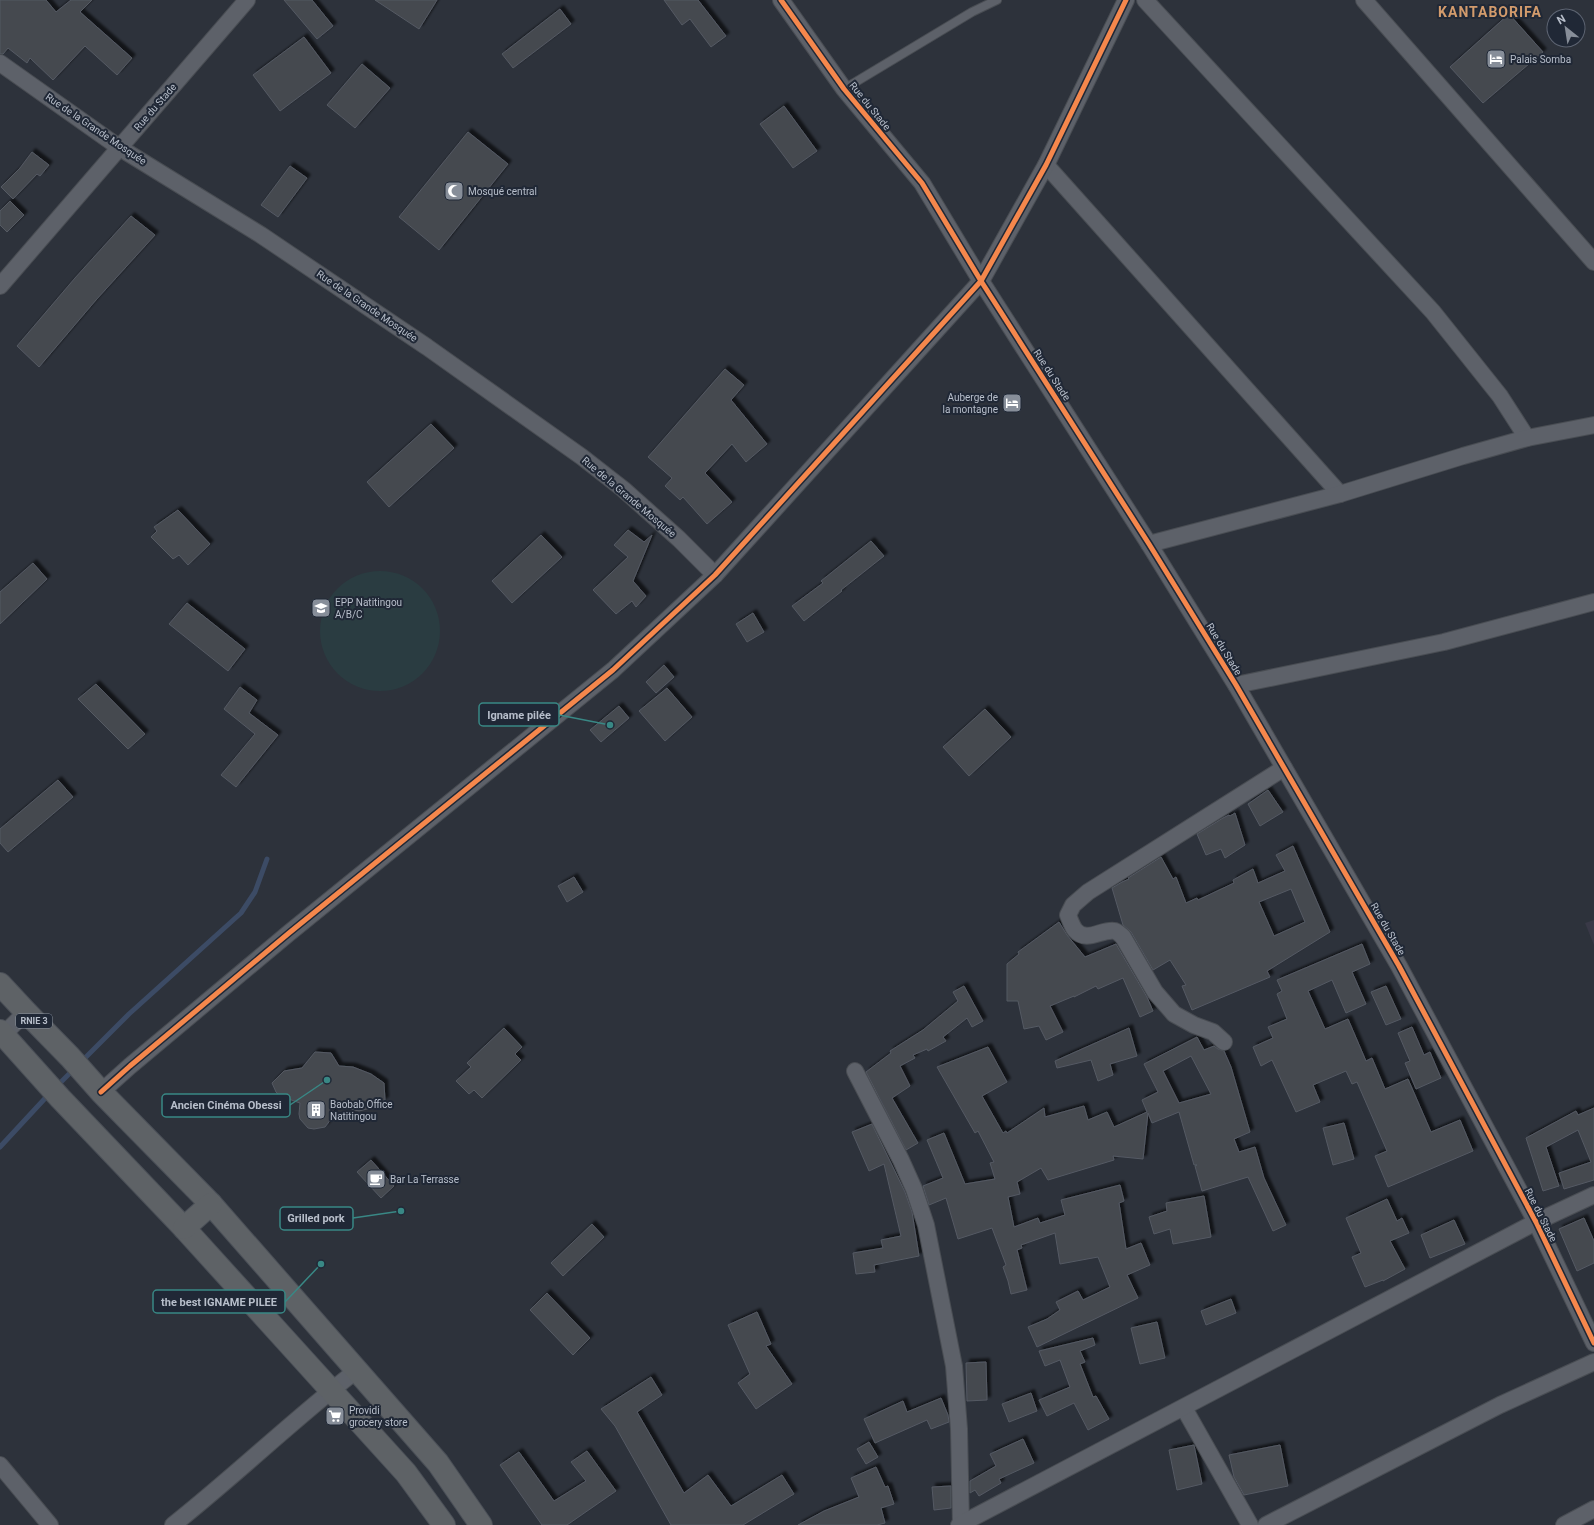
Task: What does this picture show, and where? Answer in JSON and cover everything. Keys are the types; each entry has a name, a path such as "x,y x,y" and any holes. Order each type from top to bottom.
{"highway":[{"name":"RNIE 3","path":"0,984 70,1057 101,1092 211,1204 438,1463 481,1525"},
{"name":"RNIE 3","path":"1,1035 184,1228 331,1390 406,1473 444,1525"},
{"path":"184,1228 211,1204"}],"street":[{"name":"Rue du Stade","path":"0,286 247,0"},
{"name":"Rue du Stade","path":"781,0 844,89 922,183 981,281 1149,544 1236,685 1399,966 1536,1222 1594,1343"},
{"path":"101,1092 289,933 613,670 715,575 981,281 1046,165 1126,0"},
{"path":"1145,0 1433,312 1500,396 1527,438"},
{"path":"1364,0 1594,262"},
{"name":"Rue de la Grande Mosquée","path":"0,63 120,148 261,235 427,347 582,457 623,489 679,539 715,575"},
{"path":"1046,165 1340,494"},
{"path":"1149,544 1340,494 1527,438 1594,425"},
{"path":"1236,685 1444,642 1594,602"},
{"path":"1224,1042 1213,1032 1194,1025 1174,1014 1155,992 1120,934 1116,931 1110,931 1089,936 1081,935 1074,930 1068,915 1073,905 1088,892 1284,768"},
{"path":"1,1035 26,1012"},
{"path":"855,1071 901,1160 914,1189 926,1224 954,1366 959,1429 960,1525 1536,1222 1594,1195"},
{"path":"1266,1525 1500,1406 1594,1362"},
{"path":"173,1525 205,1500 331,1390 357,1370"},
{"path":"1184,1408 1250,1525"},
{"path":"0,1465 50,1525"},
{"path":"1564,1525 1588,1516"}],"lane":[{"path":"844,89 972,12 997,0"}],"shaded area":[{"path":"380,571 392,572 403,576 413,581 422,589 430,598 435,608 439,619 439,643 435,654 430,664 422,673 413,681 403,686 392,690 380,691 368,690 357,686 347,681 338,673 330,664 325,654 321,643 320,631 321,619 325,608 330,598 338,589 347,581 357,576 368,572"},
{"path":"1594,920 1594,945 1585,923"}],"building":[{"path":"0,0 46,0 56,12 71,0 92,0 80,12 132,58 117,75 85,46 53,80 30,58 27,63 8,48 3,54 0,54"},
{"path":"284,0 312,0 333,26 317,39"},
{"path":"375,0 437,0 419,29"},
{"path":"664,0 698,0 726,36 711,47 690,19 682,25"},
{"path":"560,9 571,24 513,68 502,54"},
{"name":"Palais Somba","path":"1509,14 1543,52 1483,103 1450,67"},
{"path":"304,37 331,73 280,111 253,75"},
{"path":"362,64 390,88 355,128 327,105"},
{"path":"784,106 817,151 793,168 760,124"},
{"name":"Mosqué central","path":"468,132 508,164 439,250 399,217"},
{"path":"32,152 49,165 40,176 37,174 13,199 1,187 20,168"},
{"path":"290,166 307,178 278,217 261,205"},
{"path":"10,201 24,215 7,232 0,225 0,211"},
{"path":"131,216 155,235 96,300 39,367 17,346 75,278"},
{"path":"725,369 744,385 731,400 767,444 746,462 732,444 705,473 732,502 707,524 683,497 680,500 665,486 672,478 648,457"},
{"path":"431,424 454,448 389,507 367,482"},
{"path":"178,510 210,544 188,565 179,555 173,559 151,537 157,531 154,527"},
{"path":"628,530 644,542 652,535 633,581 646,596 636,607 632,601 616,614 593,590 628,557 614,545"},
{"path":"541,535 562,557 512,603 492,581"},
{"path":"871,541 884,556 804,621 792,606 823,583 821,581"},
{"path":"33,563 47,579 0,624 0,592"},
{"path":"187,603 245,649 228,671 169,624"},
{"path":"753,613 764,632 747,642 736,624"},
{"path":"664,665 674,677 656,693 646,682"},
{"path":"96,684 145,734 128,749 78,699"},
{"path":"240,687 257,700 249,713 278,735 236,787 221,775 255,734 224,709"},
{"path":"667,688 692,717 665,741 639,711"},
{"path":"619,706 629,718 601,742 590,730"},
{"path":"985,709 1011,737 969,776 943,747"},
{"path":"58,780 73,797 8,852 0,843 0,829"},
{"path":"1268,790 1283,812 1260,826 1248,804"},
{"path":"1235,813 1245,845 1225,858 1221,849 1206,855 1197,834 1223,818"},
{"path":"1293,846 1330,932 1267,971 1270,977 1192,1010 1182,986 1186,985 1170,960 1153,970 1131,932 1123,925 1112,888 1129,879 1128,878 1161,857 1173,879 1176,877 1186,903 1197,898 1198,900 1234,883 1233,880 1253,869 1258,883 1285,871 1276,855","holes":["1291,889 1305,922 1274,936 1259,902"]},
{"path":"574,877 583,892 567,902 558,886"},
{"path":"1059,922 1067,935 1085,957 1116,944 1147,997 1153,1011 1140,1017 1123,978 1098,989 1096,986 1074,997 1050,1006 1063,1032 1046,1040 1039,1026 1024,1029 1018,1001 1007,1001 1007,964 1019,954 1018,952"},
{"path":"1362,944 1370,964 1352,972 1366,1004 1346,1013 1332,980 1308,991 1325,1029 1348,1019 1366,1061 1372,1058 1385,1089 1408,1079 1431,1132 1460,1120 1473,1151 1388,1187 1375,1156 1387,1151 1357,1082 1352,1084 1346,1071 1313,1085 1320,1102 1296,1112 1272,1060 1261,1066 1253,1047 1273,1038 1268,1027 1287,1019 1277,994 1282,991 1277,980"},
{"path":"964,986 983,1021 972,1027 967,1018 943,1037 946,1041 928,1051 927,1049 913,1055 915,1058 900,1066 910,1086 892,1098 918,1143 906,1150 866,1072 891,1053 890,1051 923,1030 958,1001 953,992"},
{"path":"1386,986 1401,1019 1386,1025 1371,992"},
{"path":"1412,1027 1424,1055 1430,1052 1441,1078 1416,1089 1405,1063 1410,1061 1398,1033"},
{"path":"504,1028 522,1047 515,1054 521,1060 482,1098 474,1090 469,1094 456,1081 471,1067 467,1063"},
{"path":"1129,1028 1137,1056 1110,1064 1113,1075 1098,1081 1091,1060 1057,1068 1055,1061"},
{"path":"1197,1037 1204,1050 1214,1046 1224,1051 1231,1067 1250,1132 1234,1139 1239,1152 1255,1147 1264,1178 1286,1225 1273,1231 1248,1177 1202,1191 1195,1166 1197,1165 1194,1165 1179,1112 1152,1123 1148,1113 1143,1159 1113,1156 1114,1160 1048,1180 1041,1168 1017,1182 1020,1194 1008,1197 1014,1227 1038,1218 1040,1223 1065,1215 1061,1200 1120,1185 1124,1201 1119,1203 1126,1249 1141,1243 1150,1265 1127,1275 1138,1298 1037,1347 1028,1327 1047,1319 1060,1310 1056,1302 1078,1291 1083,1300 1110,1287 1098,1257 1060,1264 1055,1233 1021,1245 1022,1248 1017,1250 1027,1290 1011,1294 1003,1267 1006,1265 992,1228 958,1239 946,1198 929,1205 923,1186 943,1178 927,1140 944,1133 965,1184 995,1179 990,1163 994,1162 978,1131 975,1133 937,1067 988,1047 1007,1082 982,1096 1003,1133 1006,1131 1007,1133 1044,1108 1045,1117 1084,1106 1088,1120 1107,1112 1114,1127 1147,1112 1142,1100 1158,1092 1144,1064","holes":["1191,1056 1211,1094 1179,1103 1163,1071"]},
{"path":"315,1052 331,1053 339,1066 353,1067 371,1074 384,1083 385,1100 375,1107 359,1111 333,1108 332,1118 325,1127 314,1129 308,1128 300,1119 300,1103 280,1096 276,1092 272,1083 284,1071 302,1068"},
{"path":"1594,1108 1594,1180 1564,1189 1559,1173 1591,1162 1578,1130 1546,1147 1559,1186 1543,1191 1526,1138 1576,1111 1578,1115"},
{"path":"1344,1123 1354,1159 1333,1165 1323,1128"},
{"path":"872,1124 905,1192 912,1212 919,1256 874,1265 875,1272 856,1274 853,1253 883,1248 881,1240 901,1236 884,1164 869,1171 852,1132"},
{"name":"Bar La Terrasse","path":"371,1160 394,1186 381,1198 357,1172"},
{"path":"1204,1196 1211,1237 1173,1244 1170,1229 1154,1234 1149,1217 1167,1211 1166,1203"},
{"path":"1387,1199 1397,1221 1402,1218 1409,1233 1390,1241 1405,1269 1383,1281 1365,1287 1352,1257 1361,1253 1346,1218"},
{"path":"1584,1218 1594,1241 1594,1263 1577,1271 1559,1229"},
{"path":"1454,1220 1465,1244 1430,1258 1421,1235"},
{"path":"592,1224 604,1237 563,1276 551,1263"},
{"path":"547,1293 590,1338 573,1355 530,1310"},
{"path":"1231,1299 1236,1313 1206,1325 1201,1311"},
{"path":"757,1312 771,1344 766,1346 792,1384 756,1409 738,1383 750,1374 728,1325"},
{"path":"1157,1322 1165,1358 1140,1364 1131,1328"},
{"path":"1093,1338 1095,1345 1080,1351 1085,1362 1080,1364 1093,1397 1096,1396 1109,1419 1088,1430 1074,1403 1047,1416 1039,1400 1070,1387 1060,1360 1045,1366 1039,1351"},
{"path":"986,1362 987,1400 967,1401 966,1363"},
{"path":"651,1377 662,1395 637,1412 684,1493 708,1475 731,1506 782,1475 794,1494 743,1525 671,1525 615,1426 601,1409"},
{"path":"1031,1393 1037,1411 1009,1422 1002,1404"},
{"path":"941,1398 948,1415 949,1422 931,1429 927,1420 875,1443 864,1419 903,1401 907,1412"},
{"path":"1023,1439 1034,1463 999,1479 1001,1483 979,1496 975,1490 970,1493 970,1481 996,1466 990,1454"},
{"path":"869,1442 878,1457 866,1464 857,1449"},
{"path":"1194,1445 1202,1484 1177,1490 1169,1450"},
{"path":"1280,1445 1288,1486 1244,1495 1234,1477 1229,1455"},
{"path":"587,1451 616,1491 567,1525 542,1525 500,1465 519,1452 554,1501 586,1481 571,1462"},
{"path":"876,1467 885,1487 888,1486 894,1504 881,1508 885,1523 877,1525 798,1525 824,1511 859,1497 851,1478"},
{"path":"951,1486 951,1508 934,1510 932,1487"}],"waterway":[{"path":"81,1062 129,1014 241,913 255,892 267,859"},
{"path":"57,1086 74,1069"},
{"path":"0,1147 50,1093"}],"cycle path":[{"path":"781,0 844,89 922,183 981,281 1149,544 1236,685 1399,966 1536,1222 1594,1343"},
{"path":"101,1092 289,933 613,670 715,575 981,281 1046,165 1126,0"}],"place":[{"name":"Palais Somba","path":"1496,59"},
{"name":"Mosqué central","path":"454,191"},
{"name":"Auberge de la montagne","path":"1012,403"},
{"name":"EPP Natitingou A/B/C","path":"321,608"},
{"name":"Igname pilée","path":"610,725"},
{"name":"Ancien Cinéma Obessi","path":"327,1080"},
{"name":"Baobab Office Natitingou","path":"316,1110"},
{"name":"Bar La Terrasse","path":"376,1179"},
{"name":"Grilled pork","path":"401,1211"},
{"name":"the best IGNAME PILEE","path":"321,1264"},
{"name":"Providi grocery store","path":"335,1416"}],"district":[{"name":"KANTABORIFA","path":"1490,12"}]}
